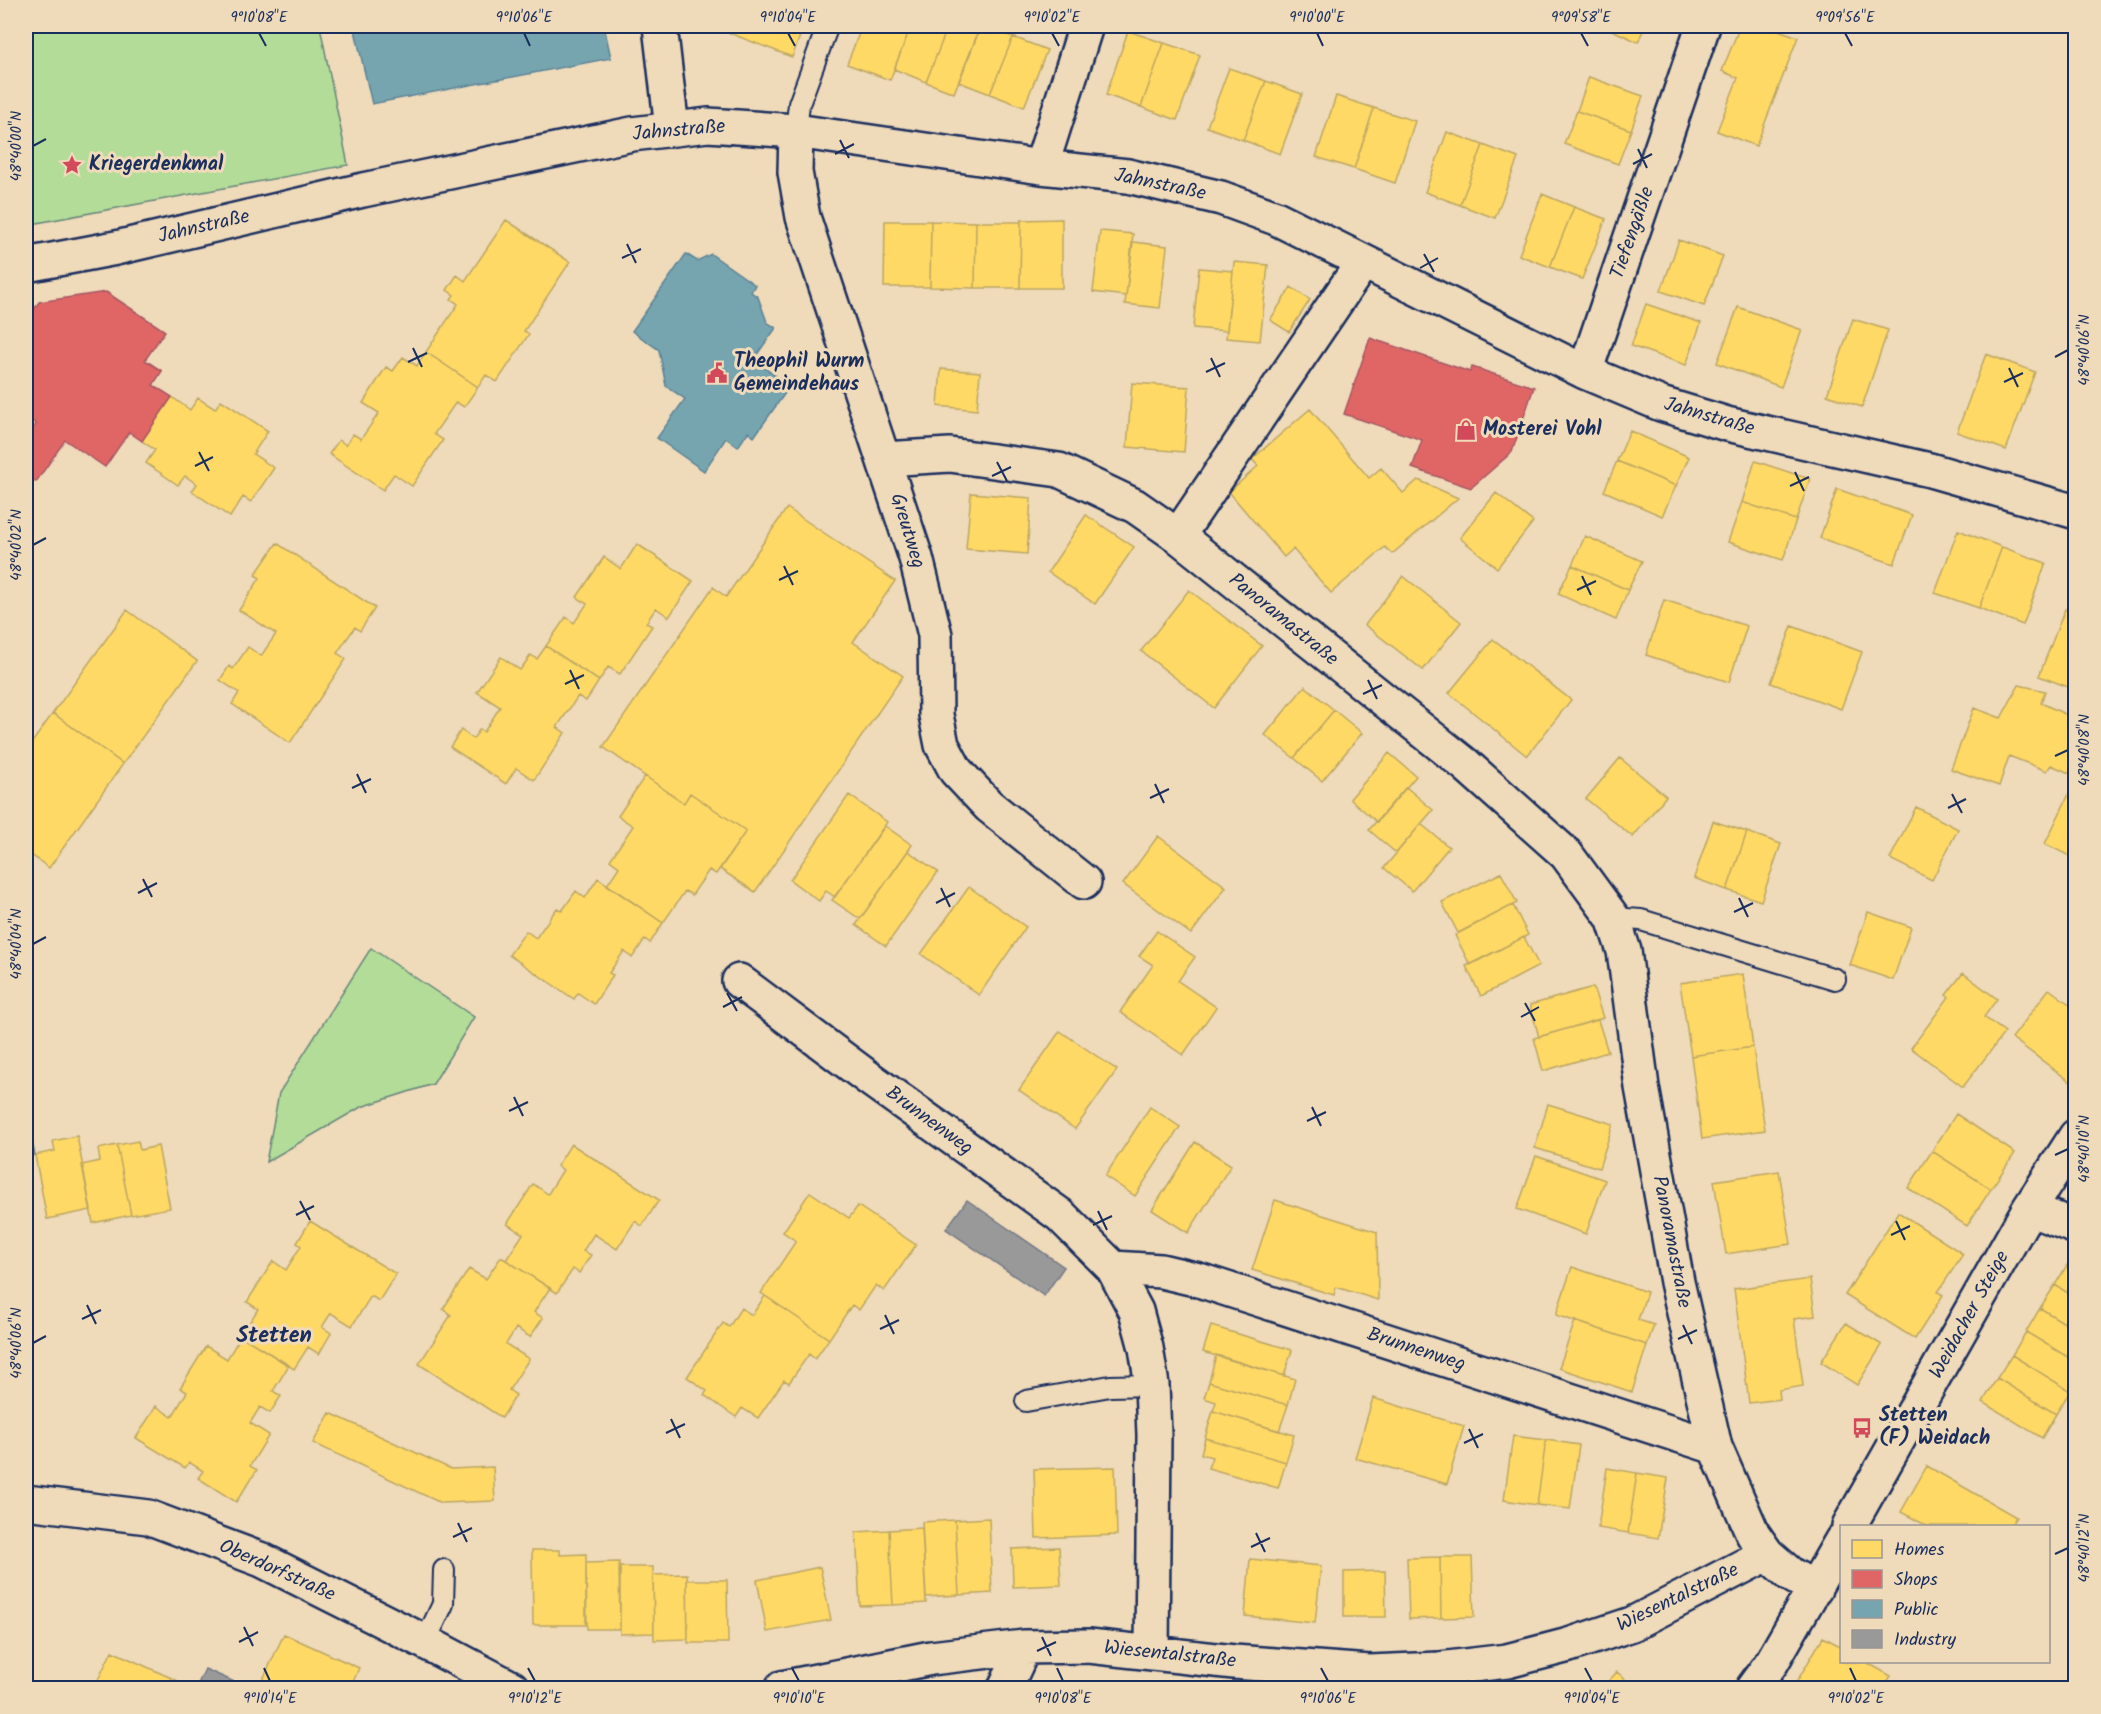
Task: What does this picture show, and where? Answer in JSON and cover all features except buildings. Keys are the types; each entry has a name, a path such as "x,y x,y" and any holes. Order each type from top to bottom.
{"street":[{"path":"660,26 672,129"},
{"path":"1041,167 1086,26"},
{"name":"Tiefengäßle","path":"1585,372 1703,26"},
{"name":"Jahnstraße","path":"26,265 116,248 363,190 610,138 708,125 796,131 1041,167 1128,176 1221,198 1276,219 1585,372 1661,404 1727,424 1930,470 2076,512"},
{"name":"Greutweg","path":"796,131 795,172 803,217 885,459 916,558 935,636 936,715 942,745 956,771 989,806 1084,882"},
{"path":"1178,536 1363,262"},
{"name":"Panoramastraße","path":"885,459 950,455 1059,470 1135,506 1178,536 1466,765 1566,854 1613,918 1624,951 1642,1088 1677,1282 1715,1447 1753,1534 1767,1554"},
{"name":"Brunnenweg","path":"739,981 870,1079 1060,1215 1113,1269 1136,1311 1146,1348 1152,1385 1154,1436 1152,1652"},
{"name":"Weidacher Steige","path":"1850,1525 2030,1209 2076,1136"},
{"path":"2030,1209 2076,1227"},
{"name":"Brunnenweg","path":"1113,1269 1161,1271 1199,1280 1715,1447"},
{"name":"Oberdorfstraße","path":"26,1502 148,1517 262,1560 425,1642 512,1689"},
{"path":"1753,1689 1772,1662 1840,1544"},
{"path":"1767,1554 1790,1574 1815,1589"},
{"name":"Wiesentalstraße","path":"782,1689 931,1658 1024,1647 1089,1646 1257,1664 1370,1672 1439,1669 1507,1661 1569,1645 1632,1624 1767,1554"},
{"path":"1005,1689 1024,1647"}],"lane":[{"path":"796,131 799,104 827,28"},
{"path":"1613,918 1641,920 1835,979"},
{"path":"1026,1401 1110,1386 1152,1385"},
{"path":"425,1642 443,1604 444,1569"}],"green space":[{"path":"26,26 320,26 348,165 26,225"},
{"path":"371,948 474,1017 433,1084 361,1107 266,1162 279,1093"}],"place":[{"name":"Kriegerdenkmal","path":"72,165"},
{"name":"Theophil Wurm Gemeindehaus","path":"717,373"},
{"name":"Mosterei Vohl","path":"1466,430"},
{"name":"Stetten (F) Weidach","path":"1862,1428"}],"district":[{"name":"Stetten","path":"274,1336"}]}
